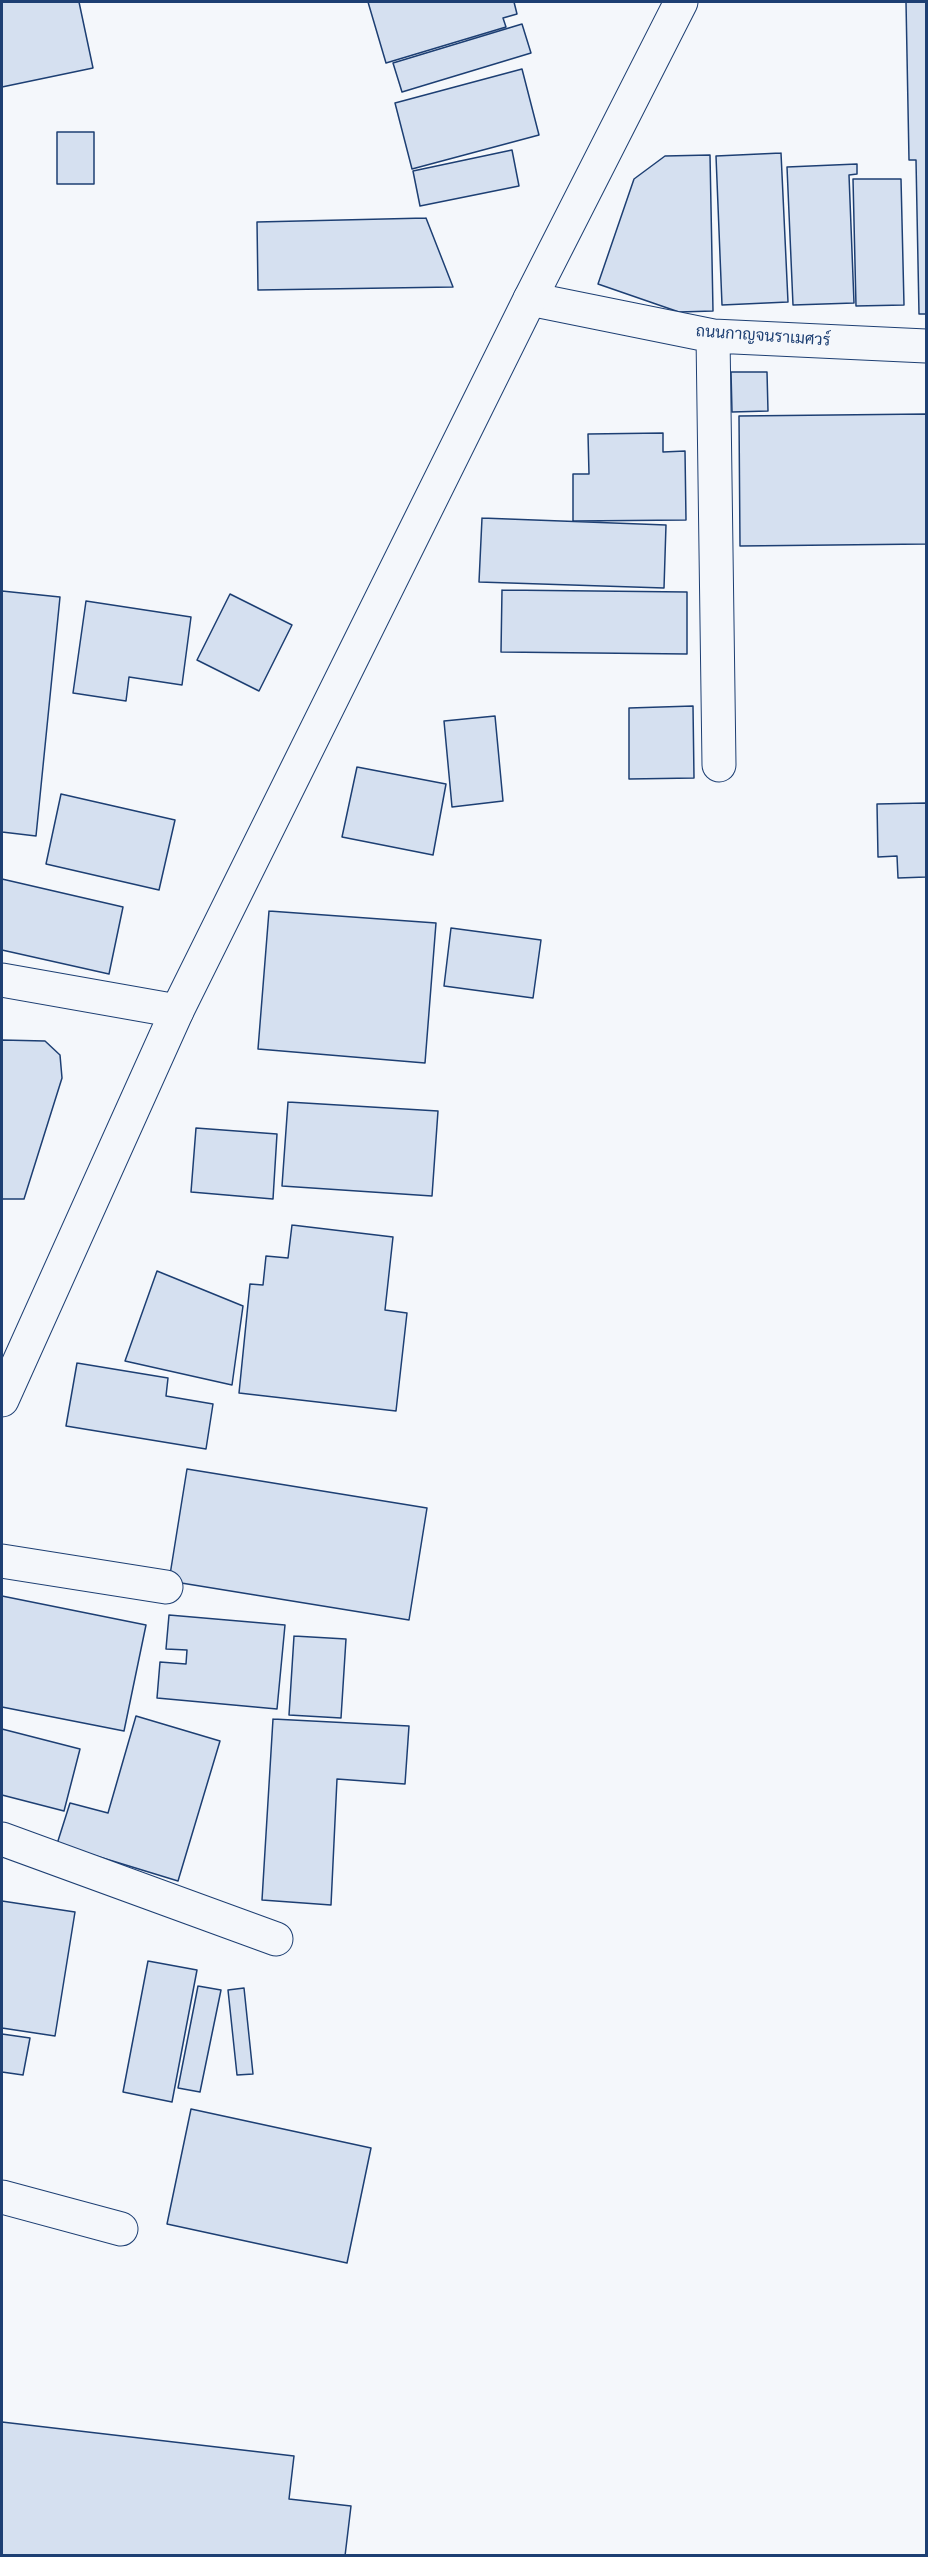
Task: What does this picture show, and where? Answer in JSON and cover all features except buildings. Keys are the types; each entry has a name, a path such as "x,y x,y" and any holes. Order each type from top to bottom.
{"street":[{"path":"2,1400 177,1011 530,299 681,2"},
{"name":"ถนนกาญจนราเมศวร์","path":"530,299 713,336 927,346"},
{"path":"713,336 719,765"},
{"path":"2,980 177,1011"},
{"path":"2,1561 166,1587"},
{"path":"2,1839 276,1939"},
{"path":"2,2197 121,2229"}]}
